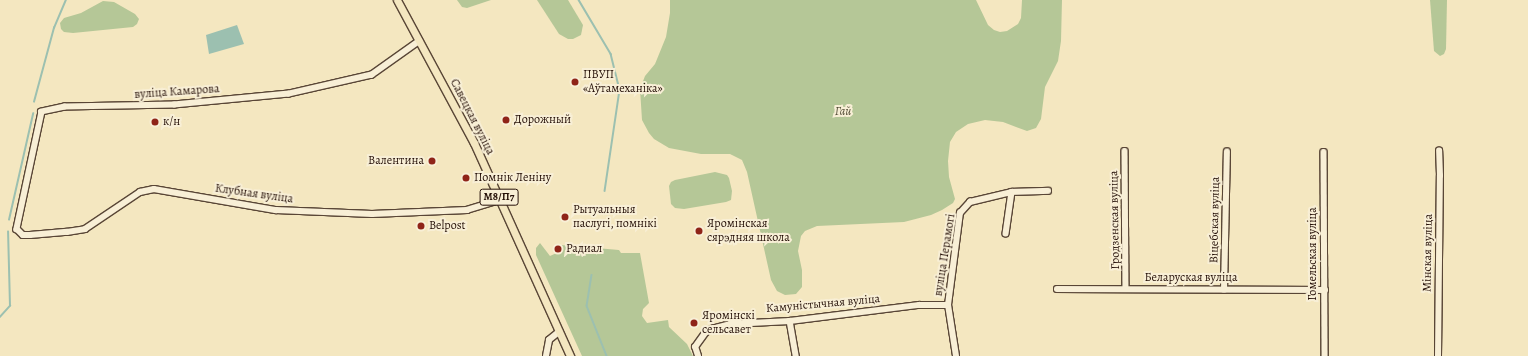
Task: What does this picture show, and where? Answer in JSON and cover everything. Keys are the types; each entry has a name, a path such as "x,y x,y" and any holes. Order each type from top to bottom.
{"main road":[{"name":"Савецкая вуліца","path":"397,0 474,143 570,356"}],"street":[{"name":"вуліца Камарова","path":"17,229 42,112 65,107 175,104 289,94 372,75 420,41"},
{"name":"Гродзенская вуліца","path":"1125,151 1126,289"},
{"name":"Мінская вуліца","path":"1438,356 1439,151"},
{"name":"Віцебская вуліца","path":"1224,290 1227,152"},
{"name":"Гомельская вуліца","path":"1324,152 1325,356"},
{"name":"Клубная вуліца","path":"17,229 23,235 30,235 66,232 85,228 140,192 154,189 276,210 372,214 467,210 500,200"},
{"name":"вуліца Перамогі","path":"956,356 948,304 960,213 970,202 1012,192 1048,191"},
{"path":"1006,234 1012,192"},
{"name":"Беларуская вуліца","path":"1057,289 1325,290"},
{"name":"Камуністычная вуліца","path":"698,356 695,346 703,335 712,328 731,324 790,321 919,305 948,304"},
{"path":"790,321 796,356"},
{"path":"546,356 549,340 559,332"}],"green space":[{"path":"457,0 491,0 467,8 462,7"},
{"path":"537,0 568,0 583,25 581,35 573,39 568,39 559,34"},
{"name":"Гай","path":"670,0 976,0 988,25 994,30 1000,32 1007,31 1018,24 1021,18 1022,0 1062,0 1061,41 1058,61 1045,87 1041,119 1036,128 1027,131 1003,122 985,120 968,124 956,132 950,142 948,161 949,177 955,199 953,203 931,215 904,222 817,226 805,231 801,236 798,251 802,270 802,287 796,294 785,295 777,291 771,280 747,172 742,160 730,154 701,154 669,148 654,139 642,120 640,89 645,76 655,64 666,37 670,13"},
{"path":"1430,0 1447,0 1446,49 1444,54 1440,56 1434,51"},
{"path":"103,1 114,2 135,14 139,19 137,24 133,27 73,33 64,32 61,29 60,23 64,18 81,13"},
{"path":"715,172 727,175 729,178 732,191 731,200 684,209 675,208 671,204 669,186 671,182"},
{"path":"540,243 550,256 563,250 561,245 619,250 621,253 640,253 649,303 643,309 642,316 647,323 668,320 669,327 687,344 693,356 582,356 536,255 536,248"}],"shaded area":[{"path":"237,25 244,44 209,54 206,35"}],"waterway":[{"path":"34,102 54,28 66,0"},
{"path":"579,0 611,54 620,90 605,191"},
{"path":"9,220 33,114"},
{"path":"0,317 10,306 8,232"},
{"path":"592,275 587,306 607,356"}],"place":[{"name":"ПВУП «Аўтамеханіка»","path":"575,82"},
{"name":"Дорожный","path":"506,120"},
{"name":"к/н","path":"155,122"},
{"name":"Валентина","path":"432,161"},
{"name":"Помнік Леніну","path":"466,178"},
{"name":"Рытуальныя паслугі, помнікі","path":"565,217"},
{"name":"Belpost","path":"421,226"},
{"name":"Яромінская сярэдняя школа","path":"699,231"},
{"name":"Радиал","path":"558,249"},
{"name":"Яромінскі сельсавет","path":"694,323"}]}
